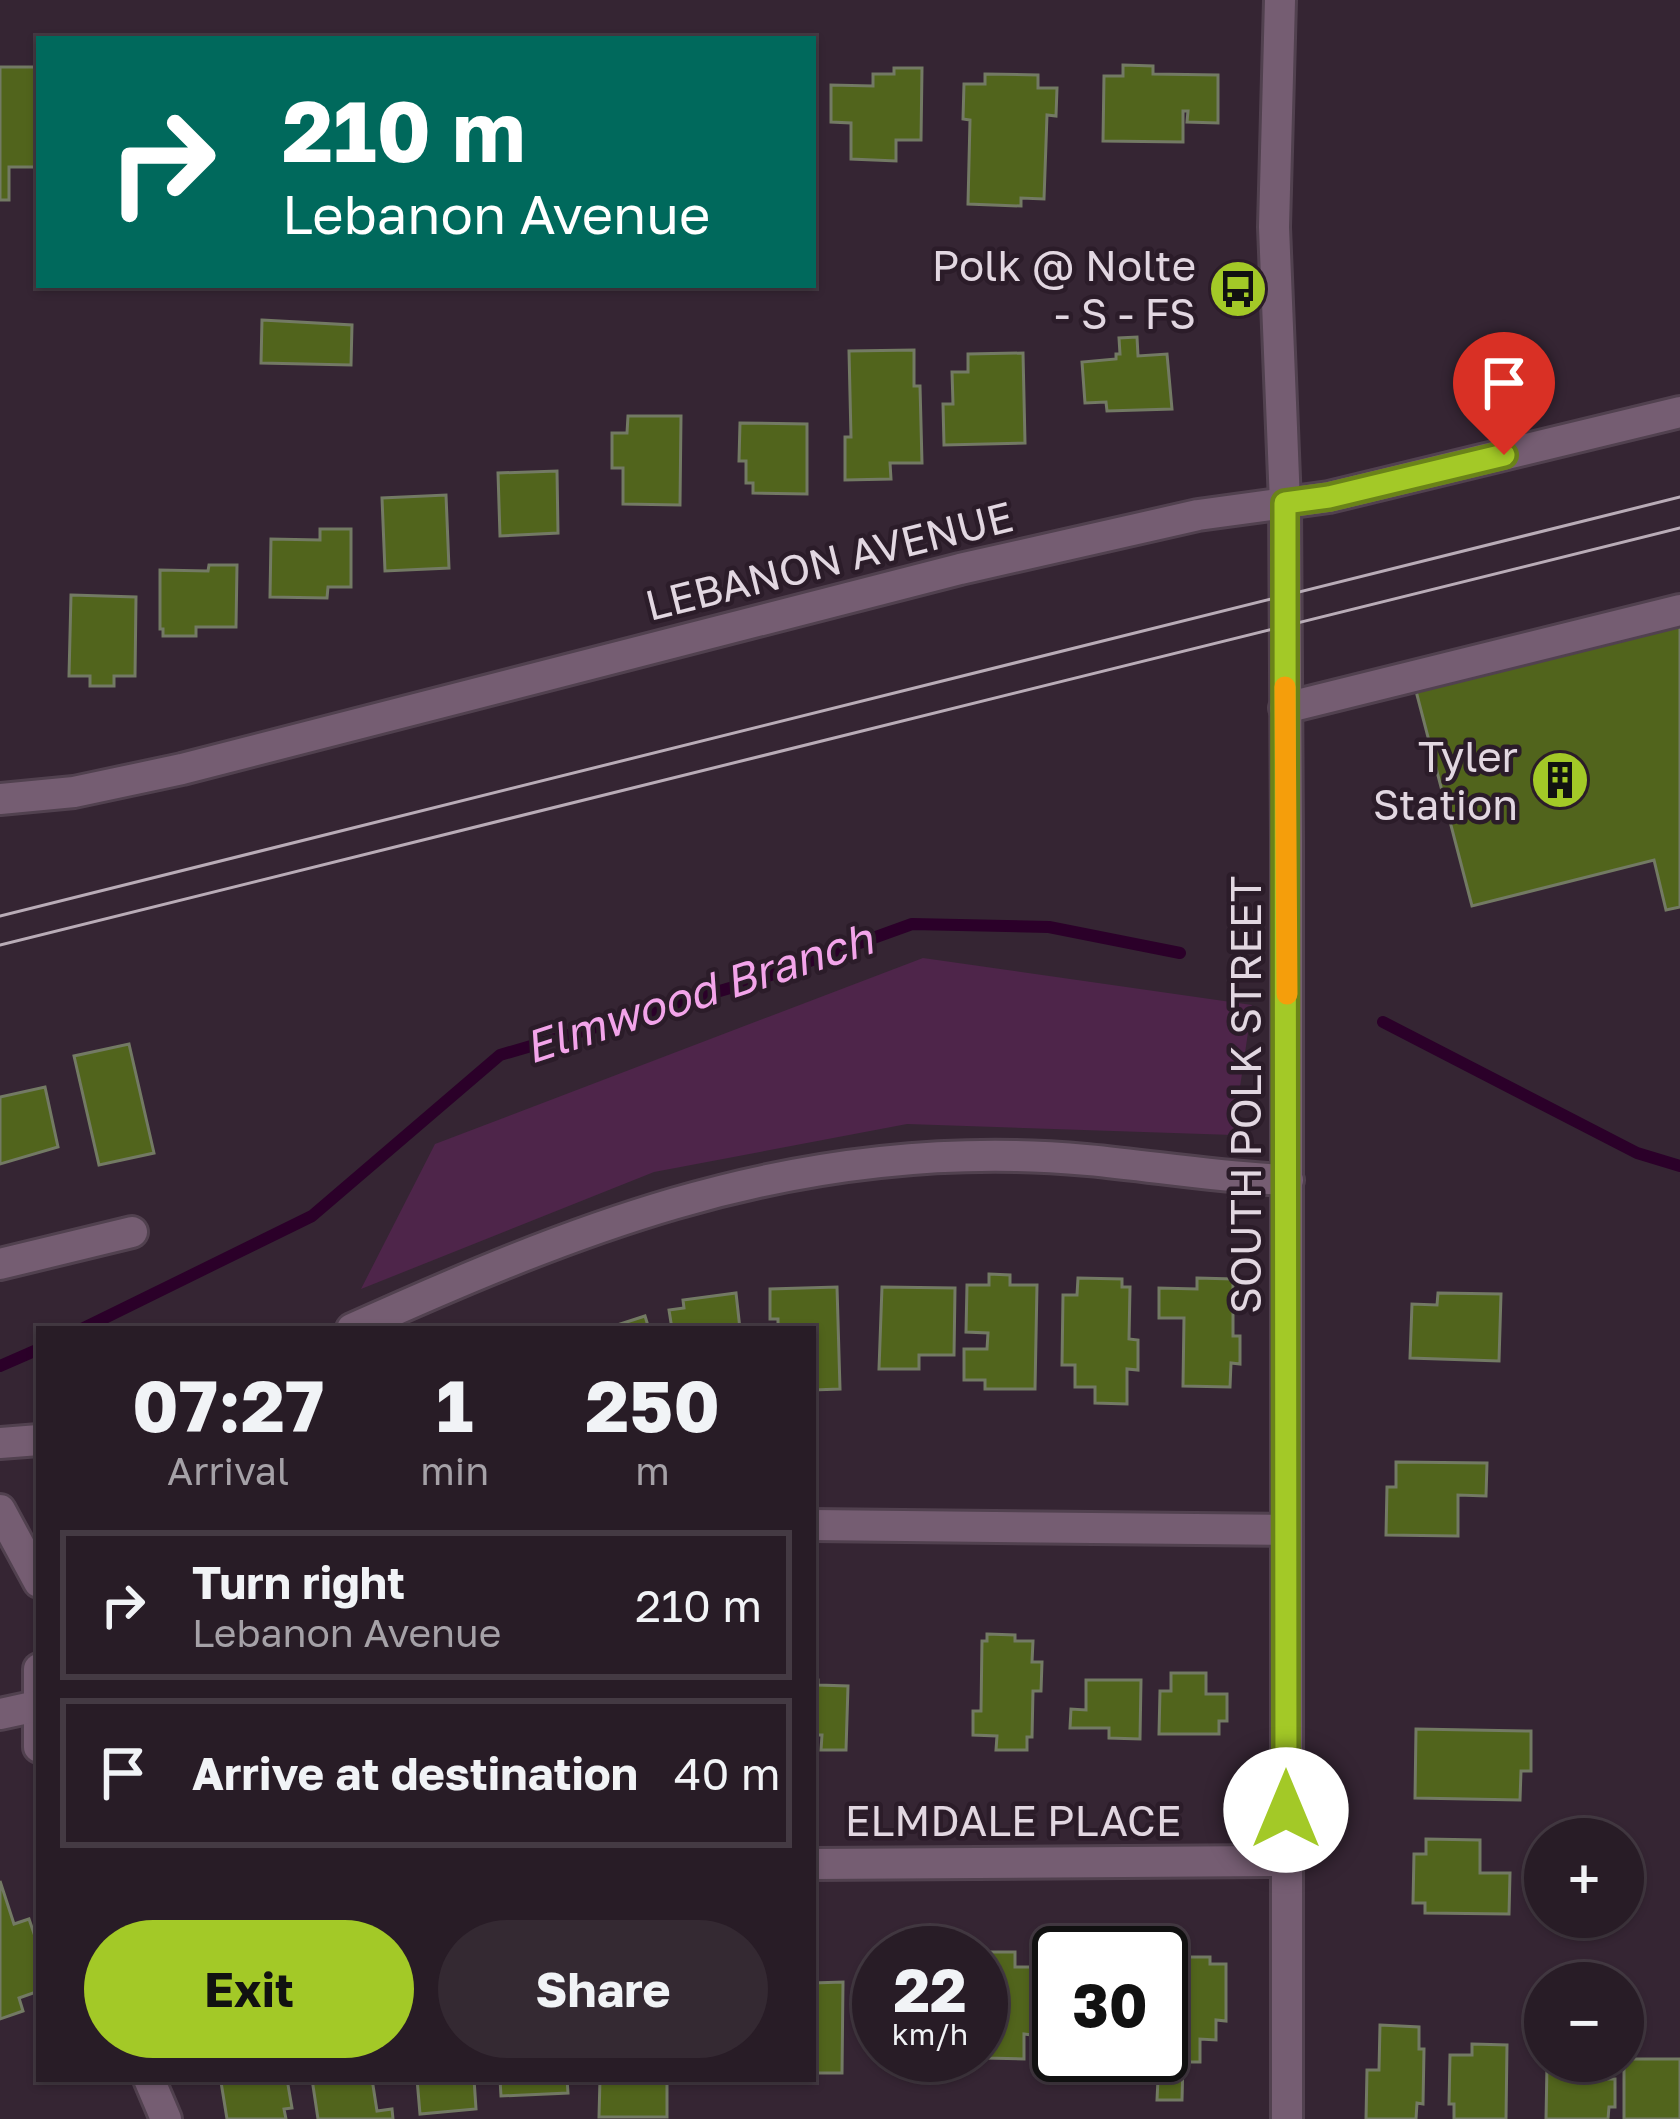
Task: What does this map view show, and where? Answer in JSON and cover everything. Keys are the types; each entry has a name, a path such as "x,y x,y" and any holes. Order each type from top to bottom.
{"street":[{"name":"SOUTH POLK STREET","path":"1280,0 1274,227 1285,503 1287,2119"},
{"name":"LEBANON AVENUE","path":"0,799 74,792 182,769 960,569 1198,515 1329,497 1680,412"},
{"path":"1285,708 1680,610"},
{"path":"359,1326 490,1267 610,1221 771,1176 936,1157 1015,1156 1094,1159 1288,1180"},
{"path":"0,1264 132,1232"},
{"path":"0,1443 36,1440"},
{"path":"0,1510 36,1576"},
{"path":"816,1525 1287,1530"},
{"path":"0,1714 36,1706"},
{"name":"ELMDALE PLACE","path":"816,1864 1286,1861"},
{"path":"150,2082 166,2119"}],"shaded area":[{"path":"923,958 1252,1005 1233,1135 907,1124 654,1172 361,1289 435,1144"}],"building":[{"path":"1123,65 1153,66 1153,74 1218,75 1218,123 1187,122 1188,111 1183,111 1183,142 1103,141 1104,76 1123,76"},
{"path":"0,67 36,67 36,167 9,167 9,200 0,200"},
{"path":"894,68 922,68 921,140 896,140 896,161 851,159 851,123 831,122 831,85 873,86 873,74 894,74"},
{"path":"985,74 1038,75 1038,88 1057,88 1056,116 1047,115 1044,199 1021,198 1021,206 968,204 970,120 963,119 964,84 985,84"},
{"path":"262,320 352,325 351,365 261,363"},
{"path":"1137,337 1138,356 1167,354 1172,409 1107,411 1106,402 1085,403 1082,362 1116,359 1119,338"},
{"path":"914,350 922,463 890,463 891,479 845,480 845,437 851,437 849,351"},
{"path":"1023,353 1025,443 944,445 943,404 953,404 952,372 968,372 968,354"},
{"path":"628,416 681,416 680,505 623,504 623,468 612,468 612,433 627,433"},
{"path":"740,423 807,424 807,494 753,493 753,483 746,483 746,461 739,461"},
{"path":"557,471 558,533 500,536 498,473"},
{"path":"446,495 449,568 385,571 382,498"},
{"path":"320,529 351,529 351,587 328,587 327,598 270,597 271,539 320,540"},
{"path":"209,565 237,565 236,627 196,627 196,636 163,636 160,570 208,571"},
{"path":"71,595 136,597 135,676 114,676 114,686 90,686 90,676 69,676"},
{"name":"Tyler Station","path":"1680,624 1680,907 1666,910 1654,860 1472,906 1416,691"},
{"path":"129,1044 154,1153 99,1165 74,1056"},
{"path":"45,1087 58,1147 0,1164 0,1097"},
{"path":"989,1274 1010,1275 1010,1285 1037,1285 1035,1389 985,1389 985,1380 964,1380 964,1349 987,1349 988,1333 966,1332 967,1285 989,1285"},
{"path":"1078,1278 1122,1279 1122,1287 1130,1287 1129,1339 1138,1340 1138,1370 1127,1369 1127,1404 1095,1403 1095,1387 1075,1387 1075,1365 1062,1365 1063,1295 1077,1295"},
{"path":"1197,1278 1233,1279 1233,1336 1240,1336 1240,1364 1231,1363 1230,1387 1183,1386 1184,1318 1159,1318 1159,1288 1197,1289"},
{"path":"837,1287 840,1389 816,1390 816,1326 778,1326 778,1319 770,1319 770,1289"},
{"path":"882,1287 955,1288 954,1355 919,1355 919,1369 879,1369"},
{"path":"736,1293 740,1326 672,1326 669,1310 684,1308 683,1300"},
{"path":"1438,1293 1501,1294 1499,1361 1410,1358 1412,1304 1437,1305"},
{"path":"645,1316 648,1326 614,1326"},
{"path":"1396,1462 1487,1463 1486,1496 1458,1495 1458,1536 1386,1535 1387,1487 1396,1487"},
{"path":"987,1634 1033,1641 1032,1662 1042,1662 1041,1691 1033,1691 1032,1737 1027,1737 1027,1750 996,1750 997,1736 973,1735 973,1711 981,1711 982,1641 987,1641"},
{"path":"1171,1673 1206,1673 1206,1694 1227,1694 1227,1721 1219,1721 1219,1734 1159,1734 1160,1691 1171,1691"},
{"path":"816,1680 818,1685 848,1686 846,1750 821,1750 822,1735 816,1735"},
{"path":"1086,1680 1141,1680 1140,1739 1109,1738 1109,1728 1070,1728 1071,1709 1086,1710"},
{"path":"1416,1729 1531,1731 1531,1771 1521,1771 1520,1800 1415,1798"},
{"path":"1426,1839 1480,1840 1480,1873 1510,1873 1509,1914 1425,1913 1425,1903 1413,1903 1414,1854 1426,1854"},
{"path":"0,1881 14,1924 29,1919 36,1939 36,1992 19,1998 23,2011 0,2019"},
{"path":"1008,1952 1015,1952 1015,1967 1032,1967 1032,2035 1024,2034 1024,2059 1008,2059"},
{"path":"1188,1957 1210,1957 1210,1964 1226,1964 1226,2021 1216,2020 1216,2040 1200,2039 1200,2062 1188,2062"},
{"path":"843,1982 842,2073 816,2073 816,1983"},
{"path":"1380,2025 1419,2027 1419,2049 1424,2049 1423,2104 1417,2103 1416,2119 1366,2119 1367,2070 1379,2070"},
{"path":"1472,2044 1507,2045 1506,2119 1454,2119 1454,2104 1449,2104 1450,2055 1472,2055"},
{"path":"1644,2059 1680,2059 1680,2119 1624,2119 1624,2082 1644,2082"},
{"path":"221,2082 288,2082 292,2108 284,2109 286,2119 227,2119"},
{"path":"312,2082 372,2082 377,2111 392,2109 393,2119 318,2119"},
{"path":"417,2082 474,2082 476,2109 420,2114"},
{"path":"500,2082 567,2082 568,2093 501,2096"},
{"path":"600,2082 667,2082 667,2117 599,2117"},
{"path":"1158,2082 1182,2082 1182,2100 1157,2100"},
{"path":"1547,2082 1615,2082 1615,2107 1609,2107 1608,2119 1546,2119"}],"waterway":[{"name":"Elmwood Branch","path":"88,1326 312,1216 500,1055 754,981 912,924 1049,927 1180,953"},
{"name":"Elmwood Branch","path":"1383,1022 1637,1153 1680,1166"},
{"name":"Elmwood Branch","path":"0,1366 36,1350"}],"tram line":[{"path":"0,916 1680,497"},
{"path":"0,945 1680,528"}],"slow traffic":[{"path":"1285,687 1287,994"}],"place":[{"name":"Polk @ Nolte - S - FS","path":"1238,289"},
{"name":"Tyler Station","path":"1560,780"}],"route":[{"path":"1286,1810 1285,503 1504,455"}]}
